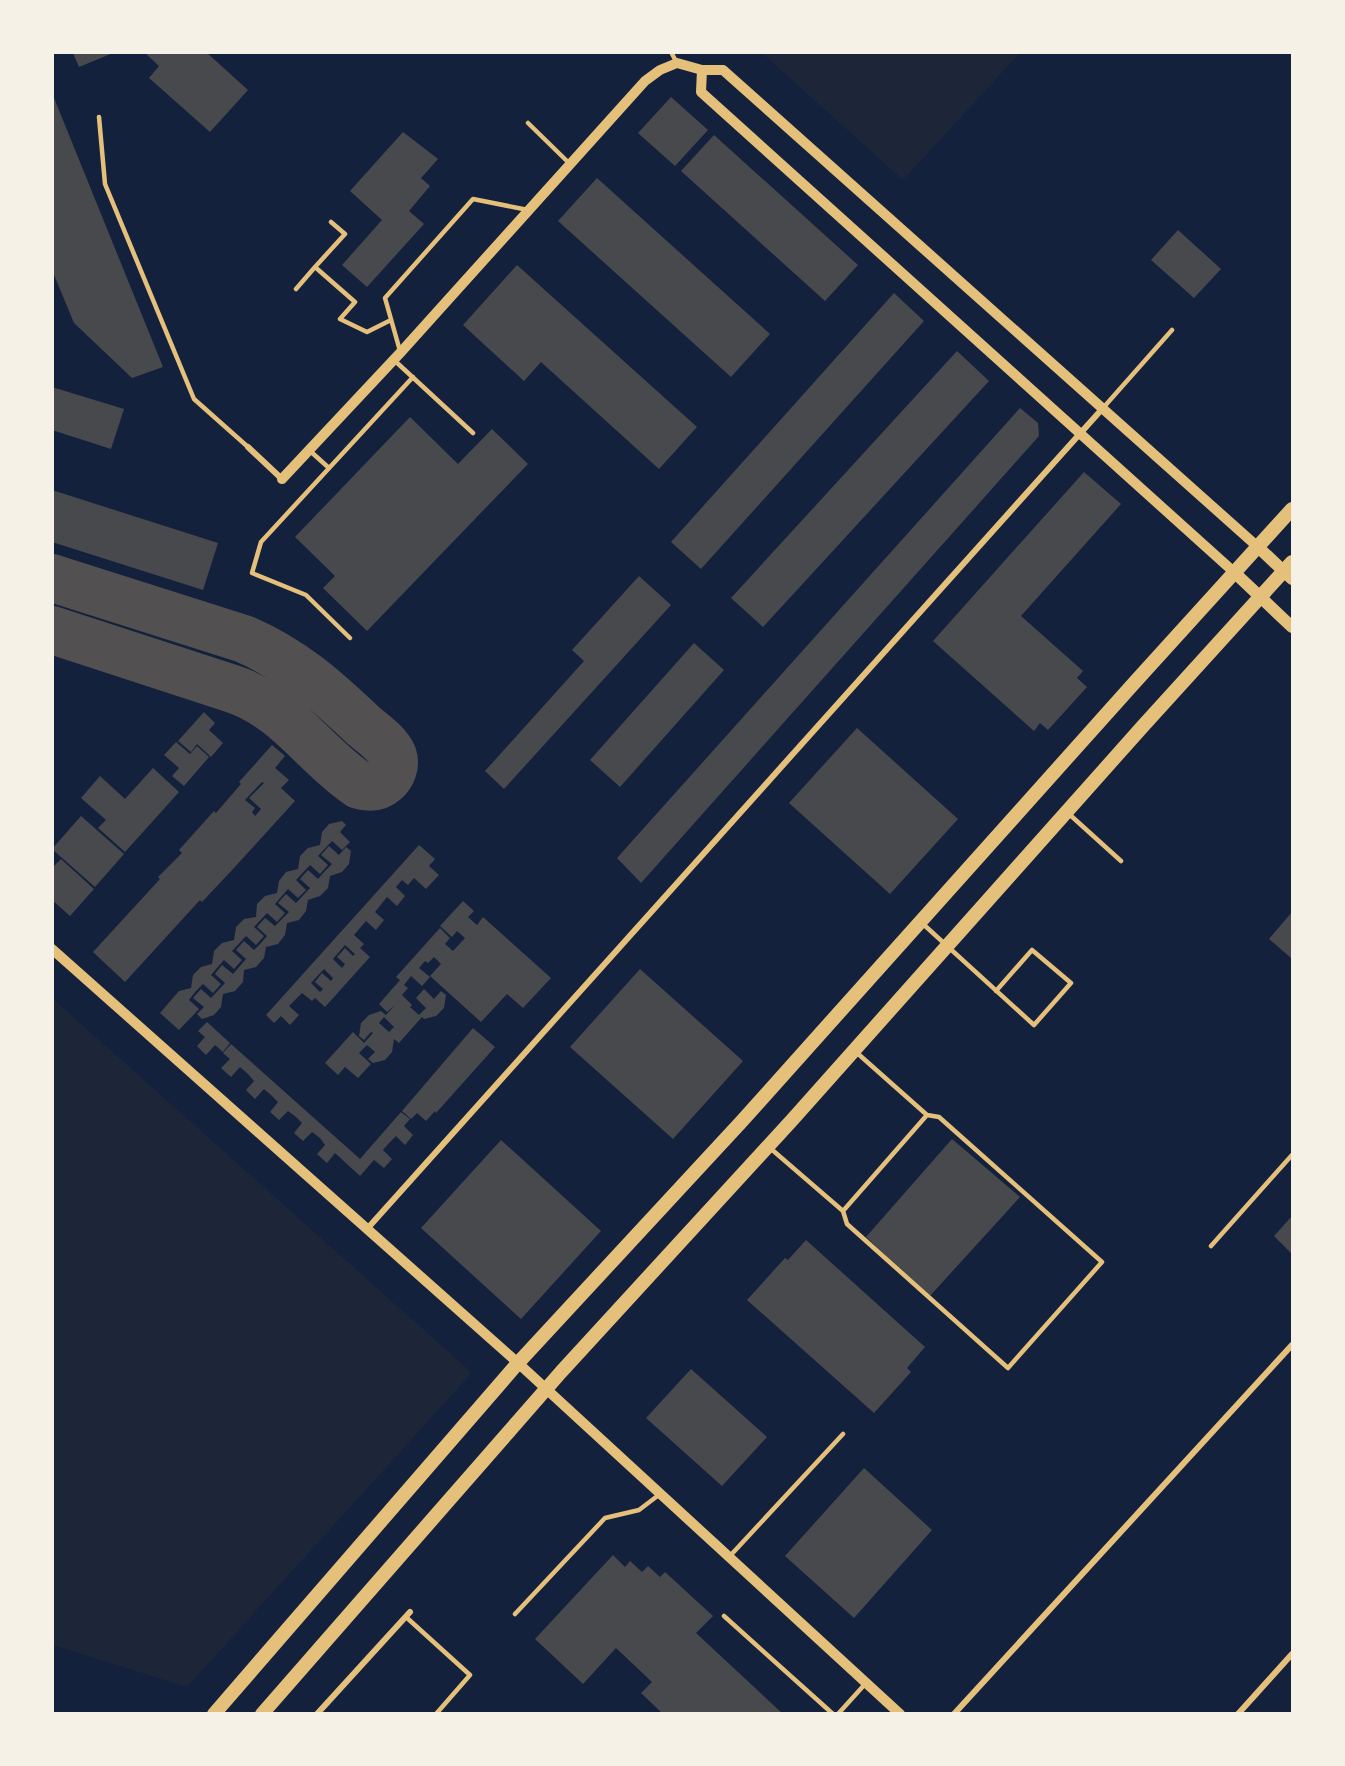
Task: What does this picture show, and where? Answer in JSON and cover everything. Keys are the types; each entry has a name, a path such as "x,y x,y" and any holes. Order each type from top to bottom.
{"main road":[{"path":"214,1713 518,1363 742,1121 1293,509"},
{"path":"262,1713 546,1390 854,1051 1066,812 1261,597 1290,571 1258,548"},
{"path":"1235,573 1293,627"}],"street":[{"path":"248,447 282,479 397,356 645,81 660,70 677,63 702,70 723,70 1258,548"},
{"path":"702,70 701,92 1235,573"},
{"path":"367,1230 1103,408"},
{"path":"52,949 518,1363 900,1713"},
{"path":"954,1713 1293,1345"},
{"path":"317,1713 408,1614"},
{"path":"1238,1713 1293,1654"}],"lane":[{"path":"671,52 677,63"},
{"path":"99,117 105,184 194,399 248,447"},
{"path":"528,123 570,164"},
{"path":"473,433 413,377 397,356 392,320 385,298 473,199 528,210"},
{"path":"296,289 345,234 332,222"},
{"path":"315,267 355,302 340,319 367,332 392,320"},
{"path":"1103,408 1172,330"},
{"path":"350,638 306,595 252,573 261,542 413,377"},
{"path":"309,450 329,468"},
{"path":"1066,812 1121,861"},
{"path":"920,922 947,947 996,991 1034,1025 1071,983 1032,950 996,991"},
{"path":"768,1146 843,1211 847,1224 1008,1368 1102,1262 939,1117 927,1115 854,1051"},
{"path":"843,1211 927,1115"},
{"path":"1211,1246 1293,1155"},
{"path":"729,1557 843,1434"},
{"path":"515,1614 604,1518 639,1510 660,1494"},
{"path":"408,1614 470,1675 436,1713"},
{"path":"724,1616 833,1713"},
{"path":"838,1713 866,1683"}],"shaded area":[{"path":"762,53 1020,53 903,180"},
{"path":"52,998 470,1371 469,1376 187,1687 53,1645"}],"building":[{"path":"144,52 206,52 248,90 210,132 149,78 159,66"},
{"path":"73,53 113,53 79,67"},
{"path":"52,93 163,367 132,378 74,323 52,270"},
{"path":"671,97 708,130 675,166 638,133"},
{"path":"403,132 438,159 421,178 430,186 409,211 424,224 367,287 342,265 382,220 350,191"},
{"path":"714,135 858,265 825,301 681,171"},
{"path":"597,178 770,334 731,377 558,221"},
{"path":"1178,230 1221,269 1194,298 1151,260"},
{"path":"517,265 697,427 659,469 541,362 524,381 463,325"},
{"path":"894,293 924,321 701,569 671,542"},
{"path":"957,351 989,381 763,627 731,598"},
{"path":"52,387 124,409 111,449 52,430"},
{"path":"1020,408 1038,423 1039,436 641,883 617,858"},
{"path":"410,417 458,464 492,429 528,464 367,631 323,588 335,576 295,537"},
{"path":"1084,472 1121,504 1021,616 1083,671 1077,678 1087,687 1048,730 1040,723 1034,731 933,641"},
{"path":"52,490 218,543 203,590 52,542"},
{"path":"639,576 671,605 504,789 485,771 584,661 572,650"},
{"path":"694,643 724,670 620,787 590,760"},
{"path":"204,712 215,723 209,730 223,743 211,757 197,744 191,752 178,741"},
{"path":"857,728 958,819 890,894 789,803"},
{"path":"176,742 190,754 197,746 209,757 184,786 172,776 179,768 164,755"},
{"path":"272,745 285,756 275,768 289,780 281,788 295,801 125,982 93,952 160,879 158,877 182,853 179,850 214,811 216,813 241,784 239,782","holes":["262,782 264,783 249,798 261,809 255,816 252,812 255,808 245,800"]},
{"path":"153,768 179,792 125,852 98,828 106,820 81,798 100,776 125,799"},
{"path":"81,816 124,854 95,887 52,849"},
{"path":"342,821 346,825 340,832 350,842 342,850 332,841 318,856 328,865 320,874 310,865 296,880 306,890 298,898 288,889 275,904 285,913 277,922 267,913 254,927 264,936 256,945 246,936 232,951 242,960 234,969 224,960 211,975 221,984 213,993 203,984 195,992 189,1000 199,1009 179,1030 160,1013 179,991 191,988 193,975 201,967 212,964 214,951 222,943 234,940 236,927 244,919 256,917 257,904 265,896 277,893 279,881 286,872 298,869 300,856 308,848 320,845 322,832 329,824"},
{"path":"419,845 435,859 429,866 439,875 426,889 414,878 408,885 402,880 396,887 405,896 397,906 387,897 375,912 384,920 376,930 366,921 354,935 364,944 360,948 370,957 325,1007 315,998 312,1001 302,993 289,1006 299,1015 290,1025 281,1016 274,1023 266,1015","holes":["345,945 355,954 353,956 345,948 337,957 345,964 342,968 333,959","324,969 333,978 331,981 322,973 315,982 323,989 320,992 311,983"]},
{"path":"329,846 339,855 346,847 351,851 349,864 342,872 330,876 328,888 320,896 308,900 306,911 299,920 287,923 285,935 278,944 266,947 264,958 256,967 244,970 243,982 235,991 223,994 221,1007 214,1015 202,1019 197,1014 204,1007 193,998 201,989 211,998 225,983 215,974 222,965 233,974 246,959 236,950 244,941 254,950 267,936 257,927 265,918 275,926 289,912 278,903 286,894 296,903 310,888 300,879 308,870 318,879 332,864 321,855"},
{"path":"61,859 94,889 70,916 52,900 52,868"},
{"path":"463,901 474,911 468,917 477,925 483,917 551,978 523,1008 507,994 481,1022 430,976 441,964 434,957 428,963 425,961 419,968 430,977 422,986 411,976 404,985 408,988 402,995 419,1015 426,1008 416,998 424,989 434,999 441,991 446,995 444,1008 436,1016 424,1019 422,1017 399,1043 394,1039 392,1052 385,1060 373,1063 368,1059 375,1052 367,1045 359,1053 371,1064 358,1078 345,1067 338,1075 325,1063 353,1032 364,1043 373,1033 371,1032 364,1040 359,1036 361,1023 369,1015 381,1011 386,1015 395,1005 387,1012 379,1004 400,980 396,977 440,928 450,938 445,944 453,951 465,938 457,931 452,937 440,926","holes":["384,1017 394,1027 389,1032 379,1023"]},
{"path":"1292,912 1292,956 1291,958 1269,939"},
{"path":"640,969 743,1061 673,1139 570,1047"},
{"path":"207,1022 230,1043 223,1052 215,1045 206,1055 197,1046 205,1037 198,1031"},
{"path":"473,1028 495,1047 436,1113 435,1111 426,1121 417,1113 411,1119 402,1111"},
{"path":"231,1044 360,1159 401,1112 410,1119 404,1126 413,1135 405,1145 396,1136 383,1150 392,1159 384,1168 374,1160 360,1176 335,1153 327,1163 317,1154 325,1145 320,1138 312,1132 303,1141 294,1133 302,1123 296,1117 288,1111 279,1120 270,1112 278,1102 272,1096 264,1089 255,1099 246,1090 254,1081 248,1074 240,1067 231,1077 221,1068 230,1059 223,1053"},
{"path":"952,1139 1020,1197 929,1297 866,1237"},
{"path":"501,1140 601,1231 521,1319 421,1228"},
{"path":"1292,1216 1292,1254 1274,1236"},
{"path":"806,1240 925,1347 907,1368 911,1372 874,1413 747,1300 785,1258 788,1260"},
{"path":"691,1369 767,1437 722,1486 646,1418"},
{"path":"864,1468 932,1530 854,1618 785,1556"},
{"path":"613,1555 625,1567 630,1561 642,1572 648,1566 660,1577 665,1572 713,1616 696,1633 783,1714 663,1714 641,1693 652,1682 616,1648 583,1684 535,1639"}],"taxiway":[{"path":"52,578 244,639 278,656 322,688 388,747 393,756 393,770 379,785 370,787 359,785 328,760 300,732 253,697 52,630"}]}
